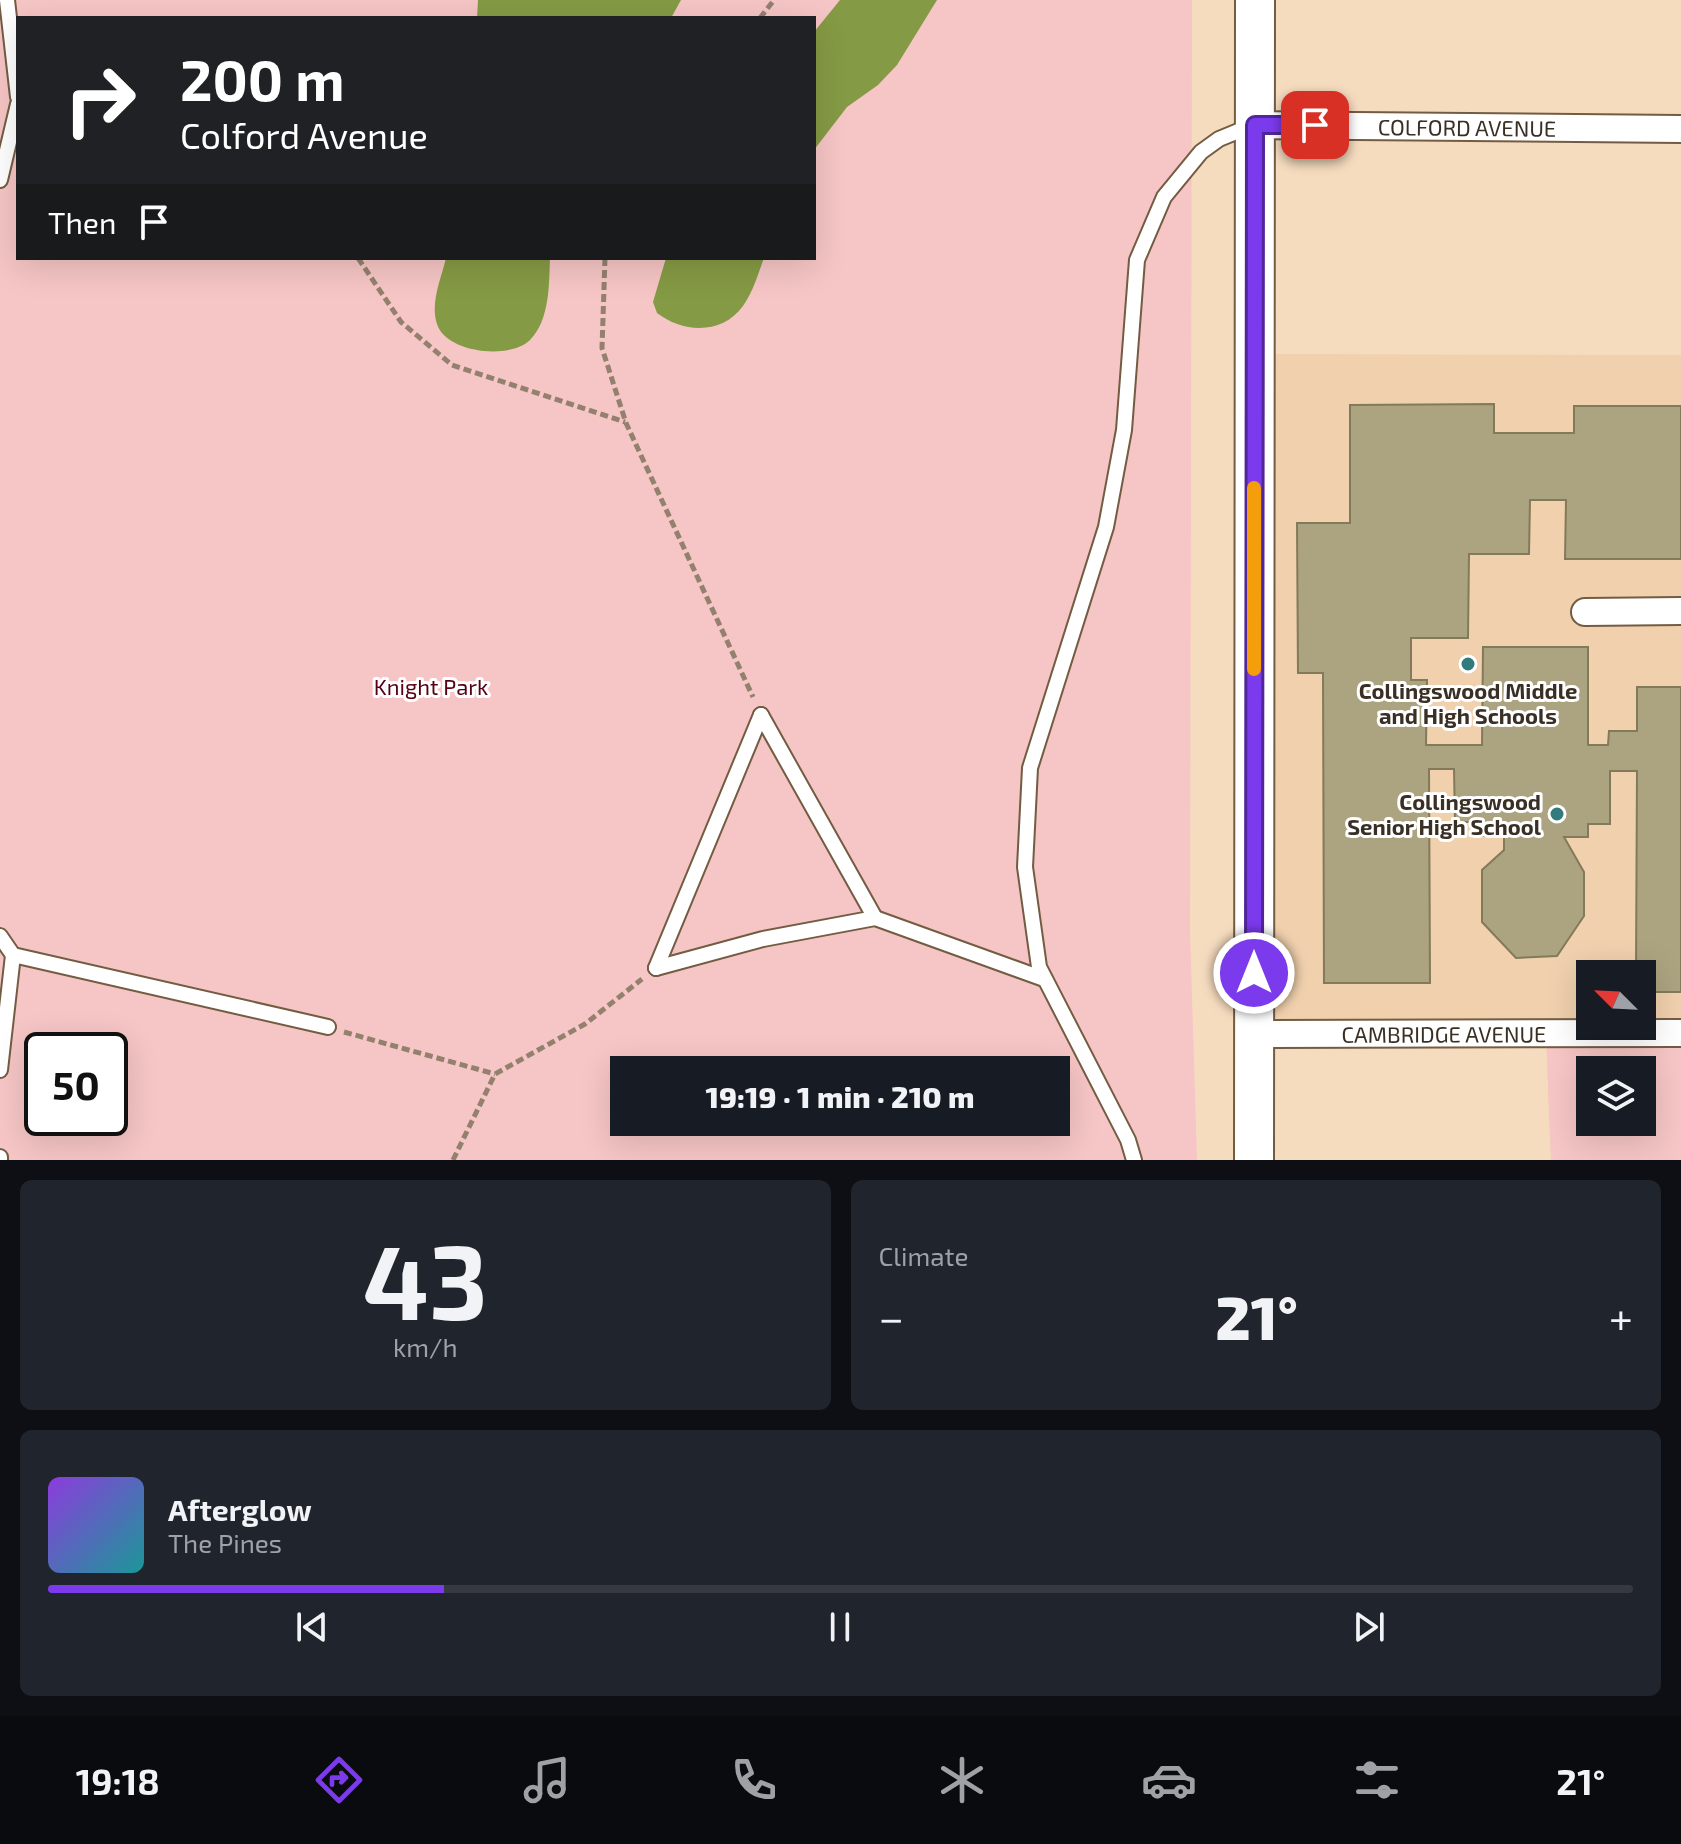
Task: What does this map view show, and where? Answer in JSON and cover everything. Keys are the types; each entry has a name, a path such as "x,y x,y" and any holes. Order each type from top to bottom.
{"main road":[{"path":"1254,1160 1255,0"}],"street":[{"name":"COLFORD AVENUE","path":"1255,125 1681,129"},
{"path":"1585,612 1681,611"},
{"name":"CAMBRIDGE AVENUE","path":"1254,1034 1681,1033"}],"lane":[{"path":"0,8 7,0"},
{"path":"7,0 16,79"},
{"path":"0,180 16,112"},
{"path":"1134,1160 1080,1044 1039,967 1025,867 1030,768 1106,527 1124,430 1137,260 1164,197 1201,152 1219,139 1255,125"},
{"path":"761,715 875,918"},
{"path":"656,968 761,715"},
{"path":"656,968 763,939 875,918 1044,979"},
{"path":"0,936 13,955 0,1070"},
{"path":"13,955 328,1027"}],"path":[{"path":"762,16 774,0"},
{"path":"359,260 401,322 452,365 626,423"},
{"path":"605,260 602,348 626,423 761,715"},
{"path":"453,1160 495,1074 585,1024 656,968"},
{"path":"328,1027 495,1074"}],"shaded area":[{"path":"478,0 681,0 672,16 477,16"},
{"path":"840,0 937,0 897,65 878,85 847,107 816,147 816,30"},
{"path":"445,260 550,260 549,290 537,332 521,346 508,350 465,347 443,334 435,316 437,291"},
{"path":"665,260 763,260 743,306 724,322 702,328 678,324 657,313 653,302"},
{"name":"Collingswood Middle and High Schools","path":"1254,354 1681,355 1681,1160 1551,1160 1546,1034 1254,1034"}],"green space":[{"name":"Knight Park","path":"0,0 1192,0 1190,931 1197,1160 0,1160"},
{"path":"1546,1034 1576,1035 1576,1040 1681,1040 1681,1160 1551,1160"}],"building":[{"path":"1494,404 1494,433 1574,433 1574,406 1681,406 1681,559 1565,559 1566,500 1530,500 1529,554 1469,554 1468,638 1411,638 1411,680 1427,680 1426,745 1482,745 1483,647 1588,647 1588,745 1608,745 1609,731 1637,731 1637,687 1681,687 1681,992 1656,992 1656,960 1636,960 1637,771 1610,771 1610,824 1588,824 1588,837 1564,837 1584,872 1584,916 1557,956 1516,958 1482,922 1482,870 1504,850 1504,836 1479,836 1479,822 1455,822 1454,769 1429,769 1430,983 1324,983 1323,673 1298,673 1297,523 1350,523 1350,405"}],"slow traffic":[{"path":"1254,488 1254,669"}],"place":[{"name":"Collingswood Middle and High Schools","path":"1468,664"},
{"name":"Collingswood Senior High School","path":"1557,814"}],"route":[{"path":"1254,973 1255,125 1315,125"}]}
